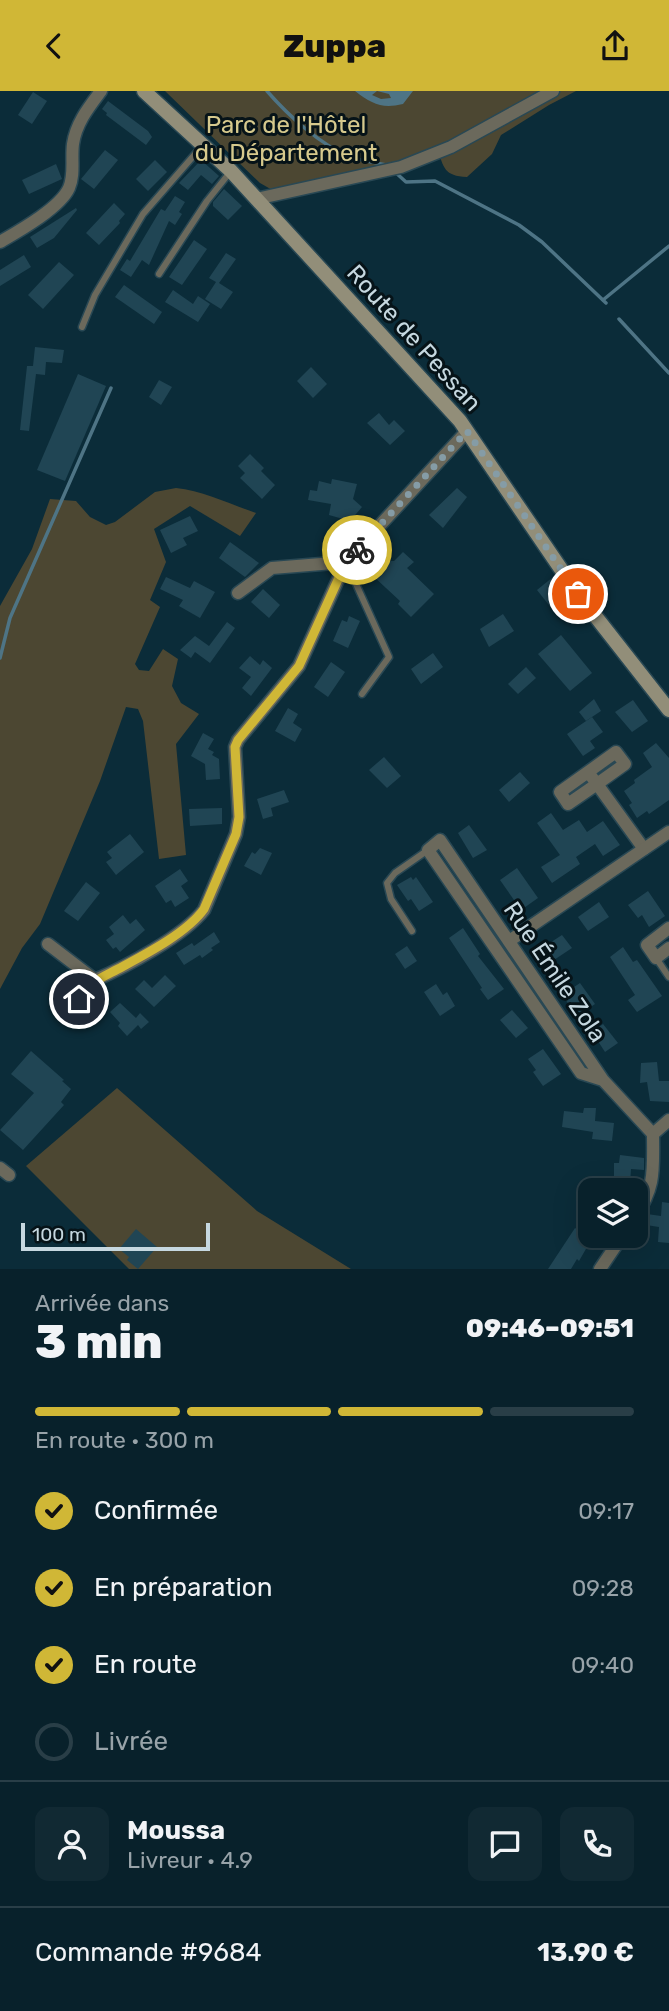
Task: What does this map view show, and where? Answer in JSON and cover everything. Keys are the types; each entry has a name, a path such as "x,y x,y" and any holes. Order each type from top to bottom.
{"main road":[{"name":"Route de Pessan","path":"144,91 231,171 467,431 578,594 669,710"}],"street":[{"path":"0,242 63,198 70,187 76,131 82,117 101,91"},
{"path":"256,199 395,169 451,147 552,91"},
{"path":"79,999 94,979 116,971 152,949 197,918 204,909 236,834 239,817 235,747 238,740 299,666 346,562 467,431"},
{"path":"238,593 272,568 346,562"},
{"path":"616,752 625,764 597,784 568,804 560,792 616,752"},
{"path":"588,772 644,849"},
{"path":"509,941 669,832"},
{"name":"Rue Émile Zola","path":"428,850 440,840 603,1080 653,1135"},
{"path":"428,850 581,1073 603,1080"},
{"path":"669,928 647,945 656,958 669,948"},
{"path":"48,944 94,979"},
{"path":"648,1195 653,1179 653,1135 669,1120"},
{"path":"600,1269 614,1248"}],"lane":[{"path":"82,327 95,295 143,214 203,145"},
{"path":"159,274 206,201 231,171"},
{"path":"346,562 389,657 362,694"},
{"path":"412,932 391,899 387,883 395,873 428,850"},
{"path":"656,958 669,977"}],"green space":[{"name":"Parc de l'Hôtel du Département","path":"165,91 576,91 501,135 492,154 467,177 449,173 437,148 399,162 274,191 260,183"},
{"path":"176,488 206,495 256,513 240,536 190,506 154,529 166,562 150,600 160,607 135,664 139,670 149,671 163,649 178,659 172,686 181,703 199,714 176,744 186,855 159,859 143,721 138,709 126,707 100,781 40,924 22,948 0,989 0,606 32,549 50,499 76,501 90,517 106,525 115,522 155,492"},
{"path":"117,1088 257,1211 351,1269 129,1269 26,1166"}],"water":[{"path":"355,91 377,91 413,91 403,104 383,106","holes":["377,91 389,94 391,98 381,99 372,95"]}],"building":[{"path":"33,92 47,101 32,124 18,115"},
{"path":"108,101 148,131 152,137 146,145 106,115 102,109"},
{"path":"105,150 118,160 94,189 81,179"},
{"path":"155,160 167,172 148,191 136,179"},
{"path":"201,160 219,176 212,184 201,175 188,190 179,183"},
{"path":"56,164 62,179 29,194 22,180"},
{"path":"224,189 242,206 228,220 213,206 213,202"},
{"path":"175,196 185,202 179,212 182,214 175,225 169,221 149,265 142,260 131,277 120,270 127,259 130,261 161,209 165,211"},
{"path":"114,203 125,214 99,245 86,233"},
{"path":"76,208 54,238 37,248 30,237"},
{"path":"194,240 207,249 182,285 169,277"},
{"path":"226,253 236,259 219,283 233,292 221,309 205,299 216,282 209,278"},
{"path":"24,255 31,267 0,286 0,270"},
{"path":"59,262 74,275 43,309 28,295"},
{"path":"124,285 162,312 154,324 115,297"},
{"path":"173,290 193,304 198,296 210,304 198,322 165,302"},
{"path":"35,347 64,350 62,363 46,362 45,375 36,374 29,431 20,430 27,366 33,366"},
{"path":"311,367 327,384 313,398 297,381"},
{"path":"78,374 106,386 65,481 37,470"},
{"path":"159,380 172,387 161,405 149,397"},
{"path":"379,413 389,425 394,420 405,431 390,445 367,423"},
{"path":"250,454 264,468 261,471 275,485 262,499 240,478 245,473 238,466"},
{"path":"332,479 357,484 353,499 362,507 350,521 329,515 331,504 308,500 310,490 317,491 319,481 331,484"},
{"path":"457,488 467,497 443,528 429,515"},
{"path":"190,516 198,531 183,538 187,545 171,553 160,530"},
{"path":"230,542 259,563 245,577 219,558"},
{"path":"403,552 414,562 407,568 434,594 411,617 398,604 400,601 372,575"},
{"path":"166,577 190,588 194,581 215,592 200,618 179,606 183,600 160,589"},
{"path":"553,577 572,602 556,614 537,590"},
{"path":"263,589 280,605 269,618 251,602"},
{"path":"503,614 514,631 489,647 480,629"},
{"path":"349,616 360,621 348,648 333,641 342,620 347,622"},
{"path":"227,622 235,628 210,663 195,652 191,658 180,650 195,636 209,646"},
{"path":"561,635 592,673 570,691 538,654"},
{"path":"433,653 443,667 421,684 411,669"},
{"path":"250,656 260,665 263,660 272,668 251,696 242,688 251,677 239,668"},
{"path":"331,662 345,672 328,697 314,687"},
{"path":"526,667 536,678 518,694 508,684"},
{"path":"594,699 601,711 586,721 579,712"},
{"path":"633,700 648,721 632,732 615,712"},
{"path":"288,708 298,714 293,723 302,729 295,742 275,731"},
{"path":"592,717 603,732 590,741 595,748 583,756 567,734"},
{"path":"203,733 214,739 208,749 219,759 220,779 206,780 205,764 191,756"},
{"path":"656,743 669,758 669,800 649,814 647,811 637,818 624,791 652,767 643,753"},
{"path":"384,757 401,776 387,788 369,770"},
{"path":"520,772 530,783 509,802 499,790"},
{"path":"284,790 289,802 271,808 273,816 263,819 257,799"},
{"path":"222,808 222,824 190,826 189,809"},
{"path":"551,813 563,830 579,820 587,832 603,821 620,845 603,856 595,844 576,857 580,864 552,883 541,867 560,855 537,823"},
{"path":"469,825 487,850 473,858 458,833"},
{"path":"130,834 144,852 116,875 106,862 112,858 107,852"},
{"path":"260,848 272,853 261,875 244,866 252,852 255,854"},
{"path":"517,868 538,898 521,910 500,880"},
{"path":"180,869 188,881 181,886 189,898 175,907 171,900 166,903 155,886"},
{"path":"411,877 413,880 416,877 433,902 419,911 397,885"},
{"path":"86,882 100,893 78,921 64,911"},
{"path":"648,891 665,916 649,927 642,915 638,918 628,905"},
{"path":"599,902 609,917 588,931 578,917"},
{"path":"123,915 130,924 136,919 145,930 120,952 116,947 113,949 106,940 114,934 109,927"},
{"path":"463,928 480,954 478,956 504,989 488,1000 449,938"},
{"path":"214,932 220,942 211,948 213,950 184,965 176,953 192,943 194,946"},
{"path":"562,935 572,948 554,960 545,946"},
{"path":"407,946 417,961 405,969 395,954"},
{"path":"623,947 633,962 637,960 662,996 637,1012 628,1000 635,995 610,957"},
{"path":"165,975 176,986 154,1007 135,989 144,980 152,988"},
{"path":"580,983 595,1004 580,1014 562,995"},
{"path":"436,984 443,995 447,992 455,1006 440,1016 424,992"},
{"path":"120,1003 136,1018 140,1013 149,1022 141,1029 138,1025 127,1036 110,1012"},
{"path":"512,1010 528,1028 516,1038 500,1020"},
{"path":"603,1024 618,1043 605,1052 592,1032"},
{"path":"543,1049 561,1074 543,1086 528,1059"},
{"path":"31,1051 71,1089 61,1102 64,1105 23,1150 0,1130 34,1093 11,1074"},
{"path":"657,1062 659,1081 669,1081 669,1102 650,1101 647,1082 640,1083 641,1063"},
{"path":"584,1108 596,1108 595,1121 614,1123 612,1141 592,1139 593,1132 562,1127 564,1111 583,1113"},
{"path":"620,1155 644,1158 644,1170 631,1169 630,1178 614,1178 614,1163 619,1163"},
{"path":"662,1202 669,1203 669,1243 658,1242 659,1227 648,1225 648,1214 661,1216"},
{"path":"575,1228 578,1230 578,1248 586,1248 579,1261 577,1259 571,1269 548,1269"},
{"path":"136,1229 157,1247 138,1269 119,1249"}],"waterway":[{"path":"267,91 294,119 338,151 353,158 386,165"},
{"path":"395,172 406,182 435,181 519,225 542,242 606,303"},
{"path":"603,300 669,246"},
{"path":"619,319 669,373"},
{"path":"0,658 10,618 111,388"}],"way so far":[{"path":"357,550 467,431 578,594"}],"route":[{"path":"79,999 94,979 116,971 152,949 197,918 204,909 236,834 239,817 235,747 241,734 299,666 346,562 357,550"}]}
